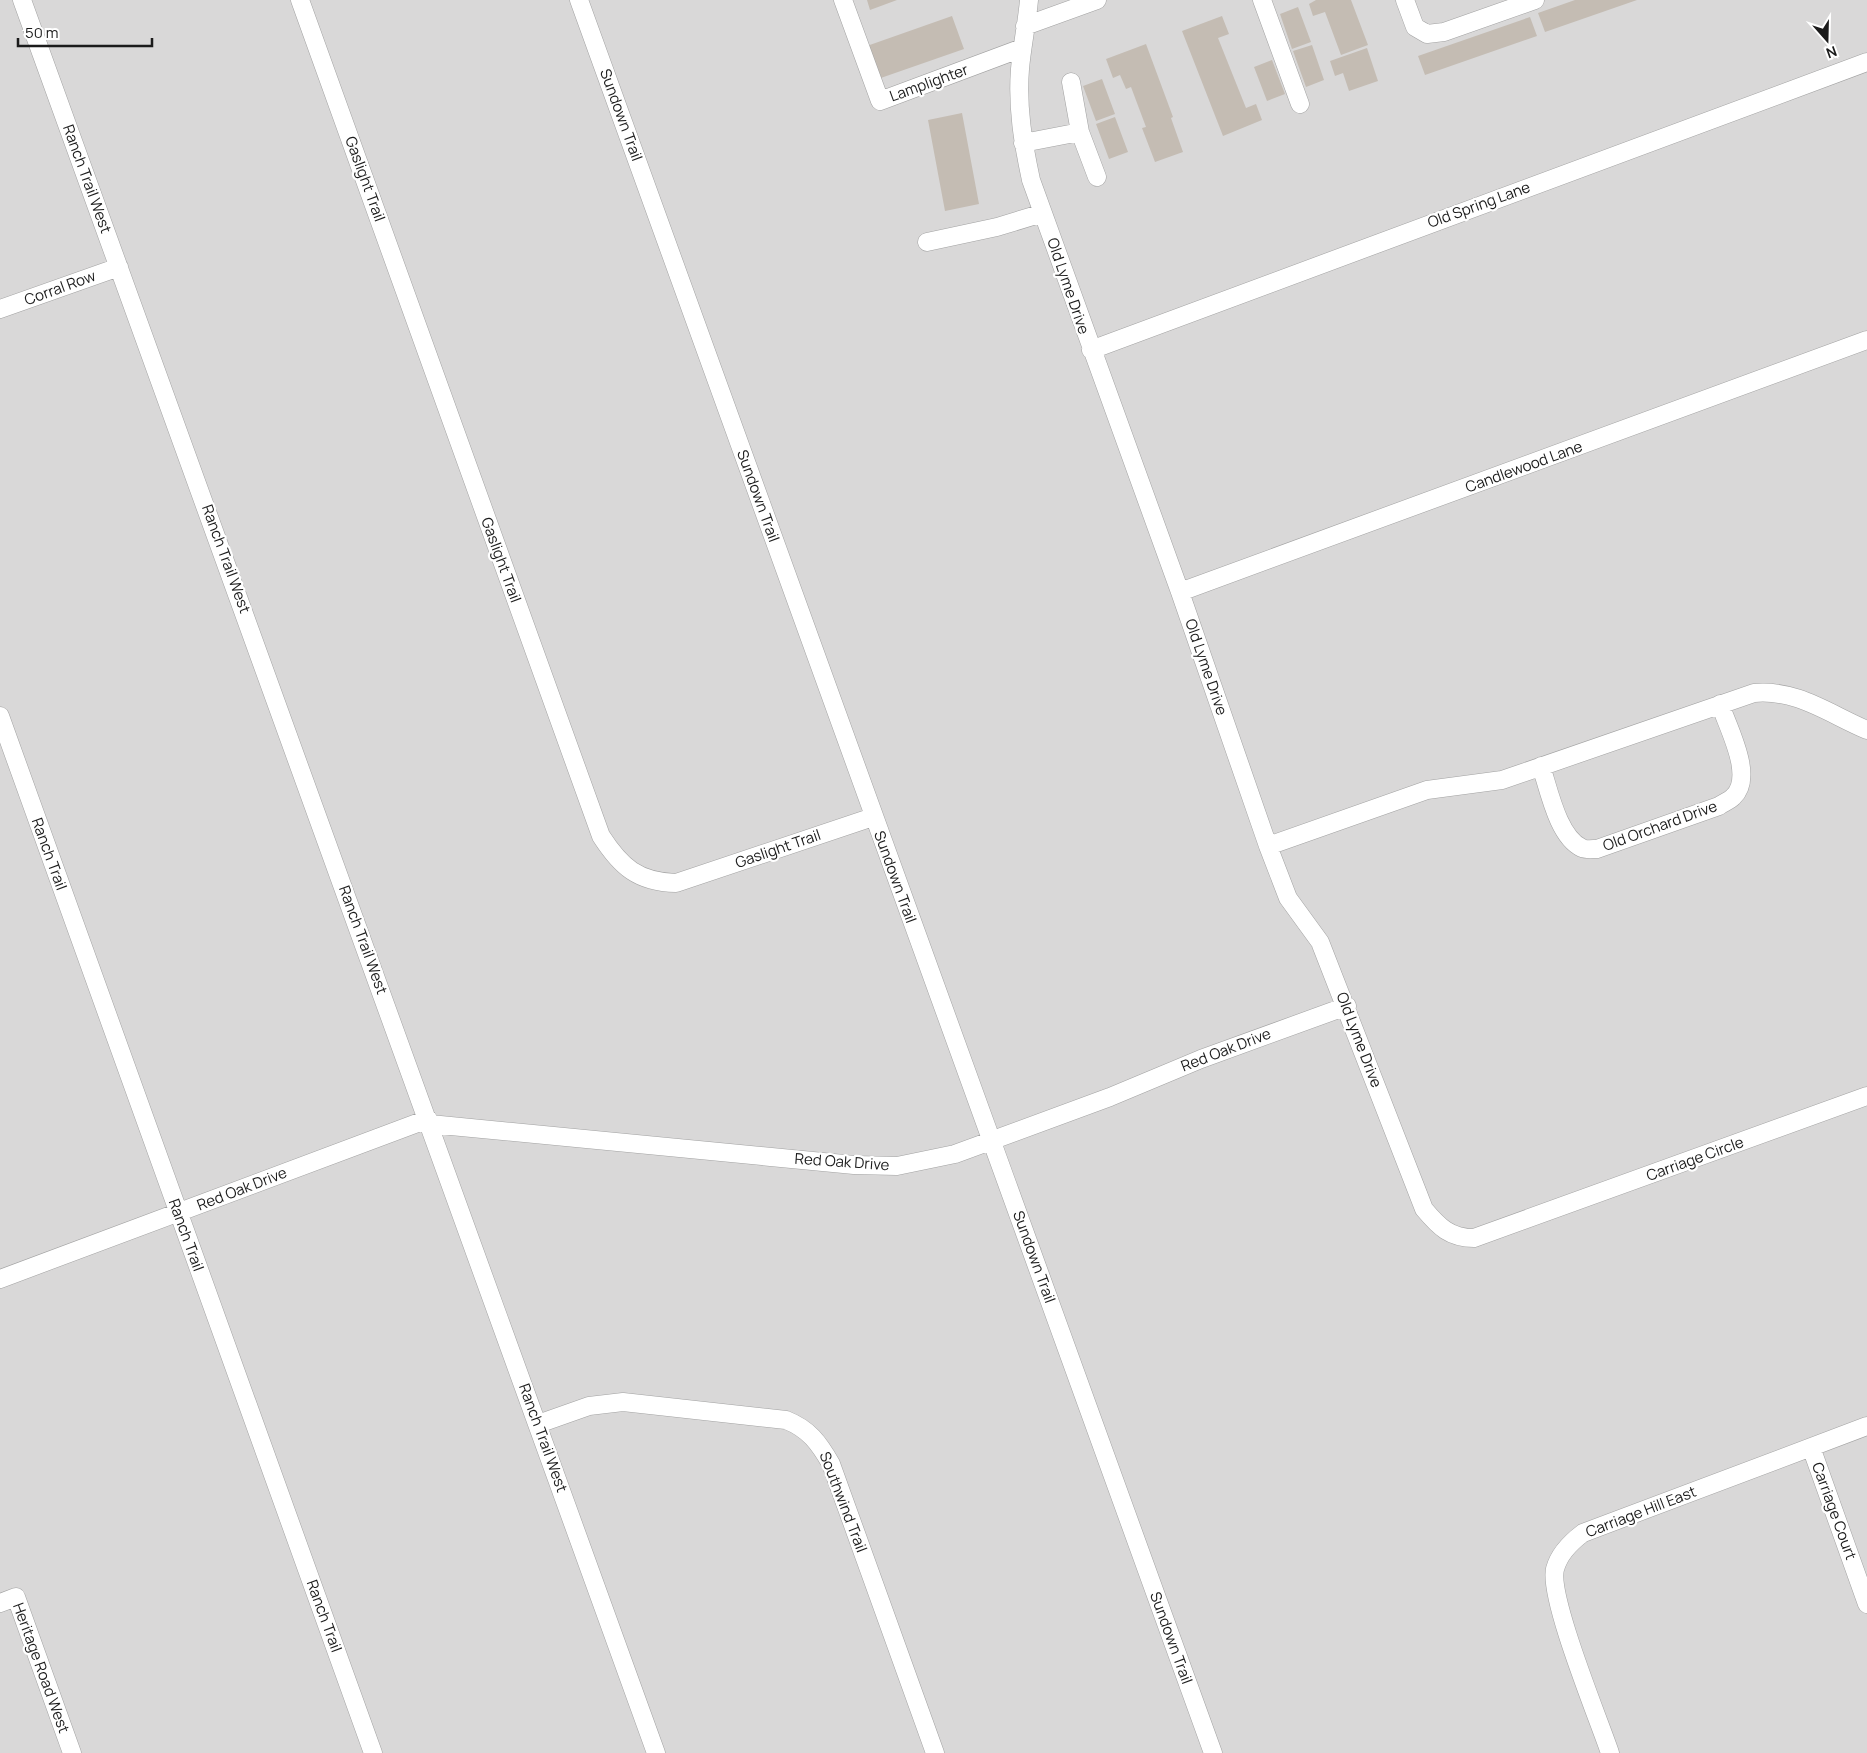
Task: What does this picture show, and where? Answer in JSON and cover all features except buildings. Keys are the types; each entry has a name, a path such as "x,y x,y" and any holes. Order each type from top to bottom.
{"street":[{"name":"Ranch Trail West","path":"22,0 656,1753"},
{"name":"Gaslight Trail","path":"300,0 601,836 612,853 626,868 641,877 658,882 676,883 873,817"},
{"name":"Sundown Trail","path":"579,0 1213,1753"},
{"name":"Lamplighter","path":"842,0 880,101 1022,48"},
{"name":"Old Lyme Drive","path":"1029,0 1022,48 1020,115 1023,143 1031,180 1288,898 1320,942 1347,1006 1424,1209 1448,1234 1461,1238 1474,1238 1523,1221"},
{"path":"1024,26 1097,0"},
{"path":"1262,0 1300,104"},
{"path":"1405,0 1415,27 1427,34 1444,32 1535,0"},
{"name":"Old Spring Lane","path":"1091,350 1867,62"},
{"path":"1071,82 1080,132 1097,177"},
{"path":"1023,143 1080,132"},
{"path":"927,242 998,227 1043,213"},
{"name":"Corral Row","path":"0,310 119,267"},
{"name":"Candlewood Lane","path":"1180,592 1867,340"},
{"path":"1268,846 1427,790 1502,780 1754,693 1783,693 1806,700 1867,730"},
{"name":"Old Orchard Drive","path":"1541,766 1562,830 1583,849 1597,849 1719,806 1733,797 1740,786 1742,768 1720,704"},
{"name":"Ranch Trail","path":"0,716 373,1753"},
{"name":"Red Oak Drive","path":"0,1279 429,1121 854,1165 897,1166 925,1161 992,1141 1110,1098 1201,1059 1347,1006"},
{"name":"Carriage Circle","path":"1523,1221 1867,1096"},
{"name":"Southwind Trail","path":"538,1424 589,1406 623,1402 786,1420 800,1425 811,1434 831,1464 935,1753"},
{"name":"Carriage Hill East","path":"1610,1753 1558,1604 1555,1570 1563,1554 1583,1534 1867,1426"},
{"name":"Carriage Court","path":"1811,1447 1867,1604"},
{"name":"Heritage Road West","path":"0,1603 16,1597 72,1753"}],"shaded area":[{"path":"0,0 1867,0 1867,1753 0,1753"}]}
